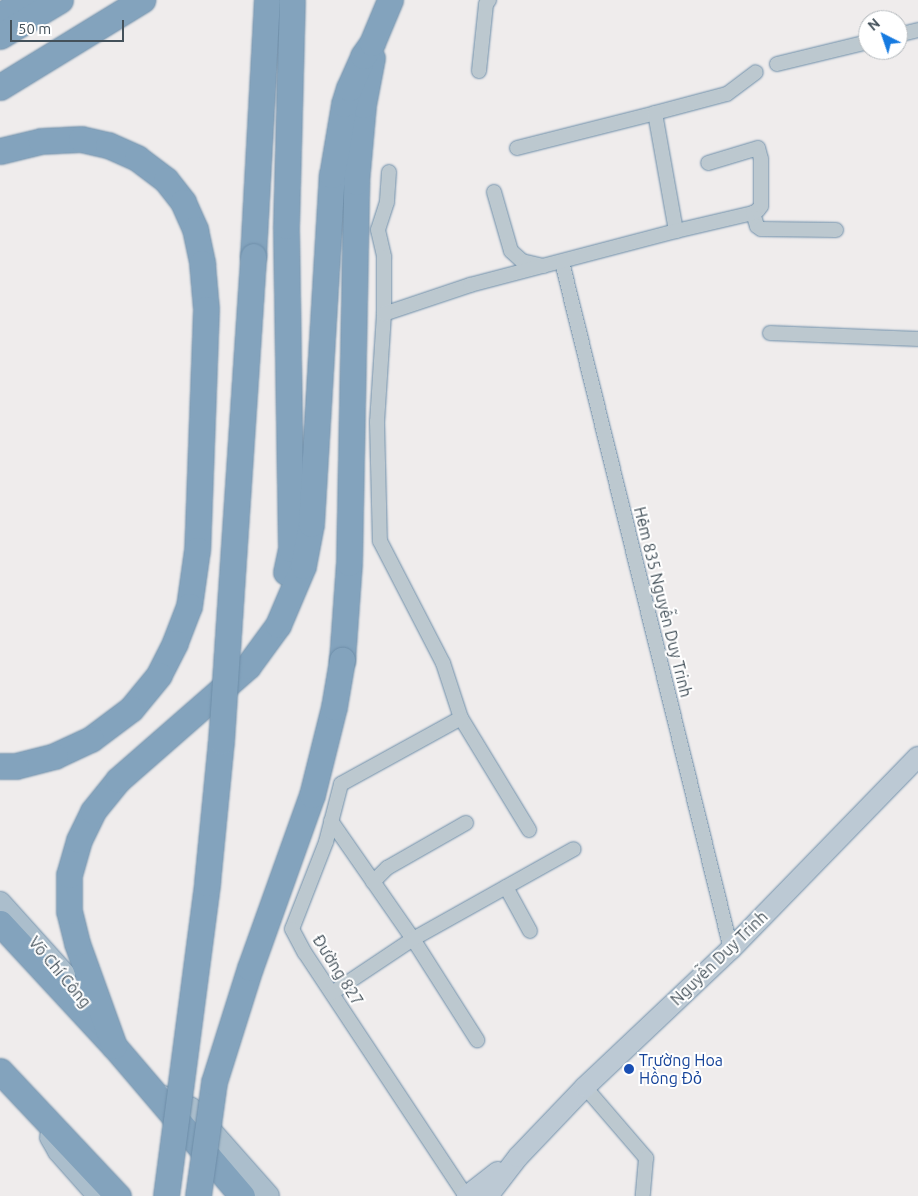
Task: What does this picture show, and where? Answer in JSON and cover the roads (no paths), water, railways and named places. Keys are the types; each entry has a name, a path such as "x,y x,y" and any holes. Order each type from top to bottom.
{"highway":[{"path":"0,16 24,0"},
{"path":"0,36 60,0"},
{"path":"0,87 142,0"},
{"path":"166,1196 207,884 220,751 253,256 267,0"},
{"path":"248,666 271,621 283,584 291,548 286,226 292,0"},
{"path":"114,1046 77,943 69,911 69,875 79,840 93,811 118,780 248,666 278,625 305,558 311,524 332,175 346,96 357,68 372,43 390,0"},
{"path":"198,1196 214,1082 250,968 312,795 334,707 342,660 350,563 356,182 363,105 372,65 372,43"},
{"path":"0,151 41,141 81,139 108,145 137,158 158,174 183,202 195,229 202,263 206,309 197,550 189,606 175,643 159,675 131,709 91,739 56,756 16,766 0,766"},
{"name":"Võ Chí Công","path":"0,923 114,1046 242,1196"},
{"path":"0,1071 40,1111 118,1196"}],"main road":[{"name":"Nguyễn Duy Trinh","path":"488,1196 518,1157 585,1087 731,950 916,764"},
{"name":"Võ Chí Công","path":"0,903 85,998 114,1046"},
{"name":"Võ Chí Công","path":"152,1092 192,1109 268,1196"},
{"path":"40,1111 59,1151 99,1196"},
{"name":"Nguyễn Duy Trinh","path":"466,1196 518,1157"}],"street":[{"path":"479,71 486,4 489,0"},
{"path":"777,64 858,44"},
{"path":"517,148 727,94 756,72"},
{"path":"655,113 676,231"},
{"path":"384,314 470,285 676,231 753,213 761,206 761,159 758,148 708,163"},
{"path":"389,172 387,202 378,230 384,257 384,314 377,422 380,541 443,663 461,718 529,830"},
{"path":"494,192 511,252 522,261 543,266"},
{"path":"753,213 756,226 761,229 836,230"},
{"name":"Hẻm 835 Nguyễn Duy Trinh","path":"562,262 731,950"},
{"path":"770,333 918,339"},
{"name":"Đường 827","path":"461,718 341,784 326,842 292,929 332,994 466,1196"},
{"path":"331,821 413,939 476,1040"},
{"path":"373,882 387,868 466,823"},
{"path":"332,994 413,939 574,849"},
{"path":"506,887 530,931"},
{"path":"585,1087 646,1158 643,1196"}],"place":[{"name":"Trường Hoa Hồng Đỏ","path":"629,1069"}]}
